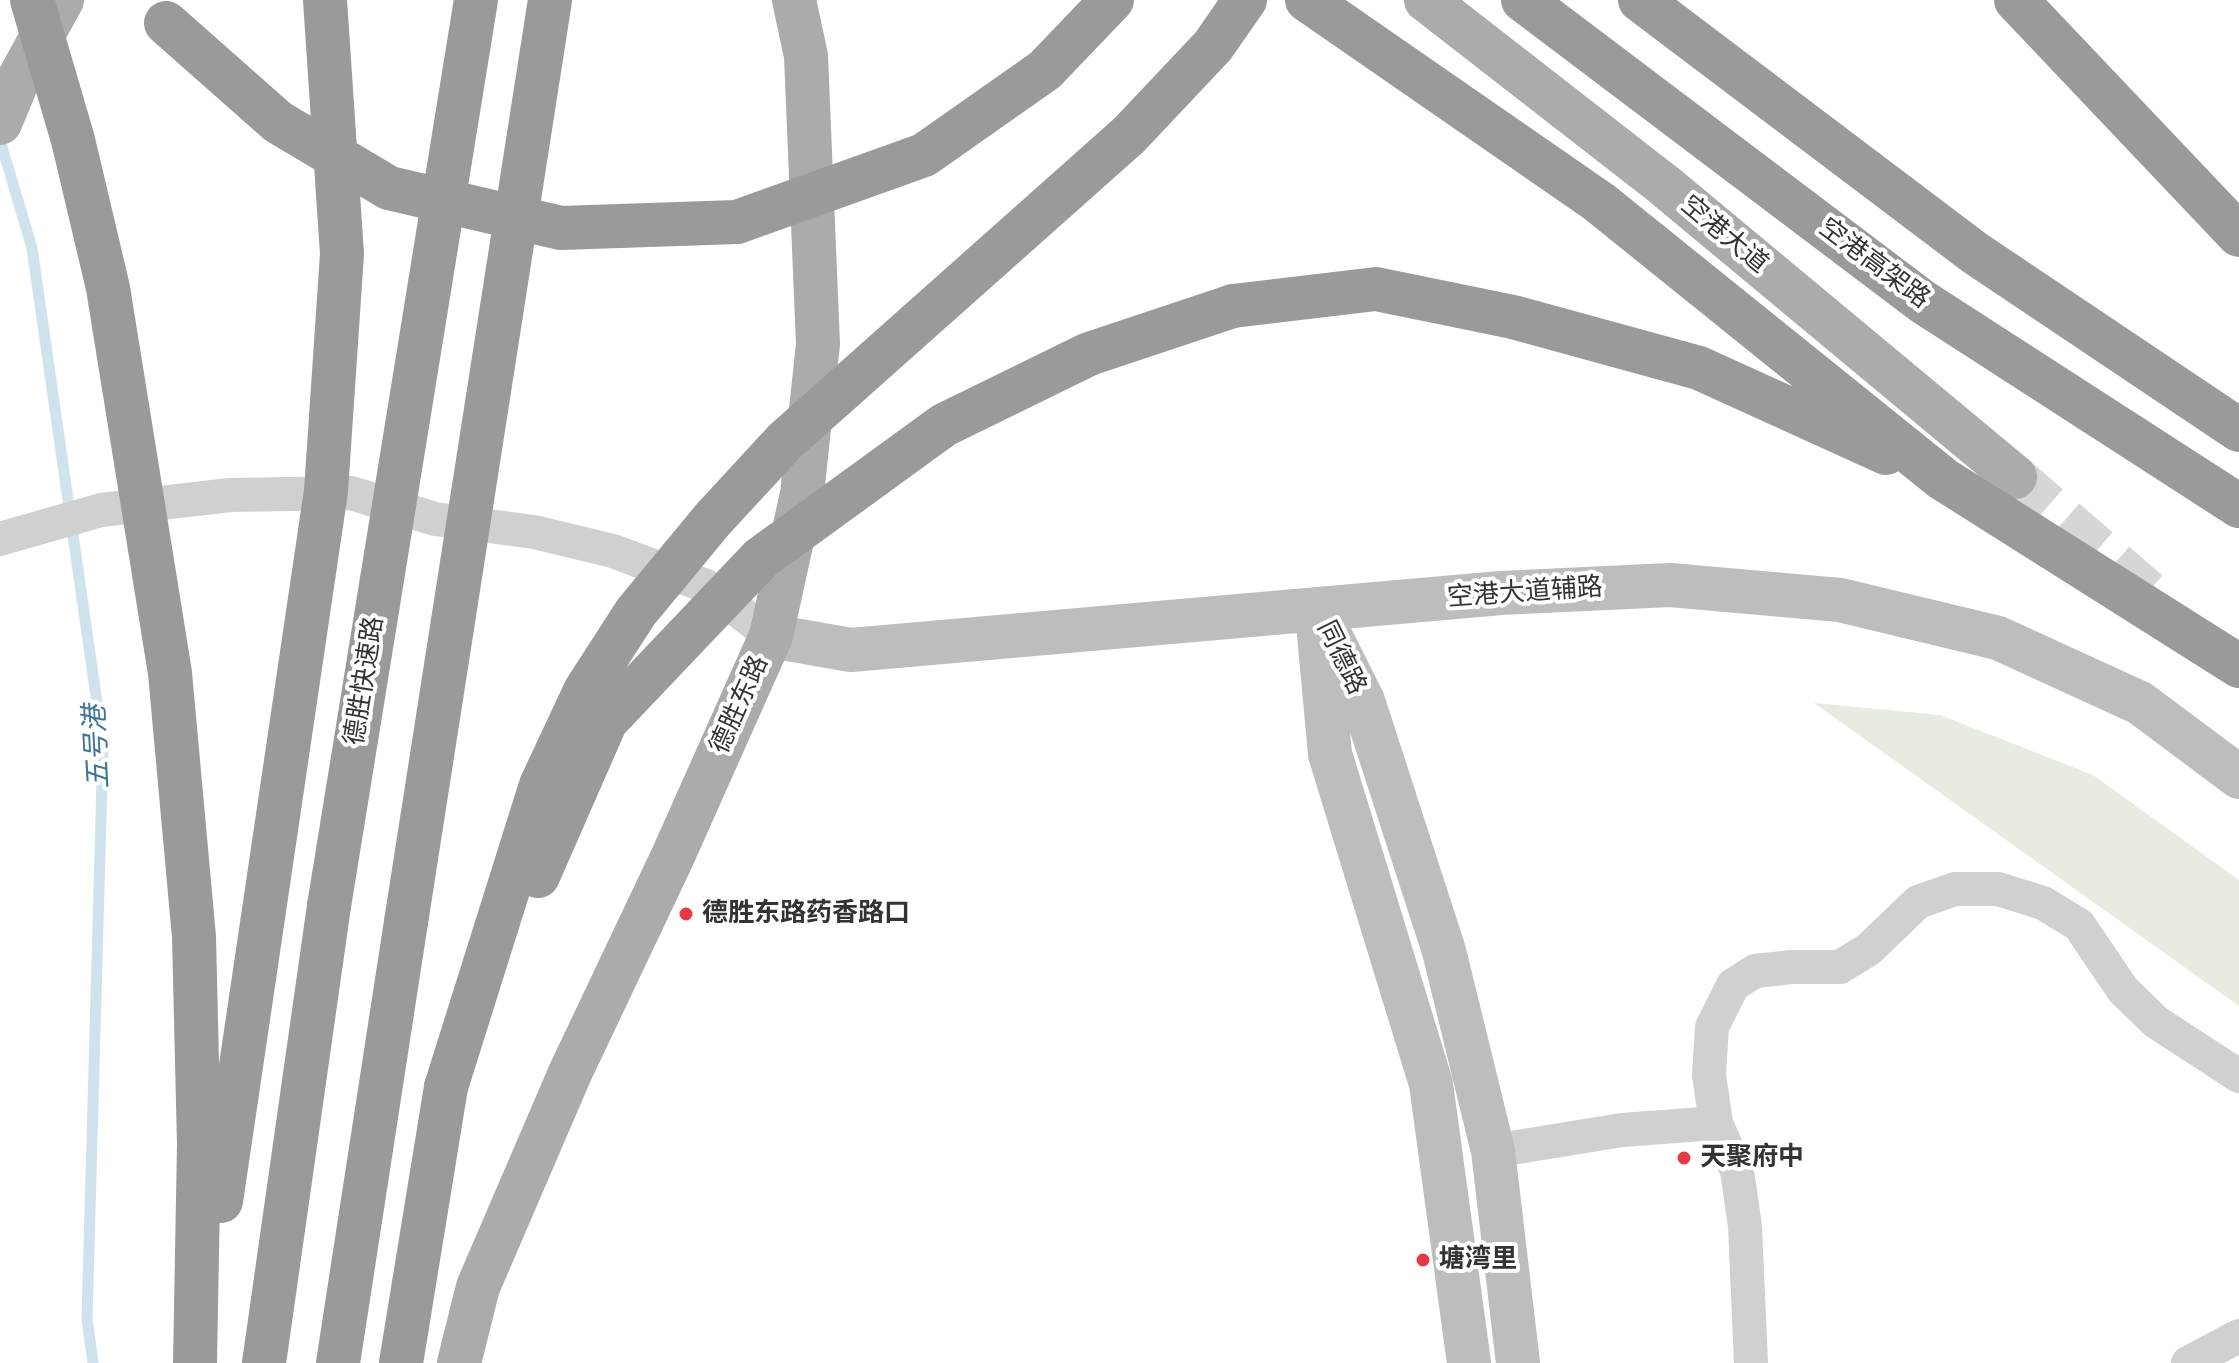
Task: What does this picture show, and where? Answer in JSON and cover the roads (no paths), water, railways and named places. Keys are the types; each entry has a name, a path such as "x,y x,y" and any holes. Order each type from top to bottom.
{"highway":[{"path":"32,0 73,140 108,288 170,673 194,937 199,1144 196,1363"},
{"path":"148,0 166,23 278,122 389,188 561,228 737,222 924,155 1045,70 1112,0"},
{"path":"196,1363 326,491 342,254 325,0"},
{"name":"德胜快速路","path":"264,1363 329,906 476,0"},
{"path":"338,1363 550,0"},
{"path":"401,1363 446,1087 541,785 585,691 636,612 713,519 785,441 870,362 1129,135 1213,46 1245,0"},
{"path":"1307,0 1599,202 1943,479 2239,666"},
{"name":"空港高架路","path":"1523,0 1923,302 2239,506"},
{"path":"1640,0 1975,253 2239,430"},
{"path":"2016,0 2239,235"},
{"path":"446,1087 606,721 761,558 944,425 1089,354 1233,306 1376,289 1513,317 1699,368 1943,479"}],"main road":[{"path":"0,123 17,82 62,0"},
{"name":"德胜东路","path":"459,1363 478,1287 564,1087 672,858 771,636 802,494 818,344 806,56 794,0"},
{"name":"空港大道","path":"1426,0 1664,185 2015,477"}],"street":[{"path":"0,539 101,510 230,495 351,493 435,519 534,532 613,551 706,586 771,636"},
{"name":"空港大道辅路","path":"771,636 851,650 1501,593 1670,585 1840,600 1998,638 2140,703 2239,777"},
{"name":"同德路","path":"1317,609 1363,701 1444,951 1493,1151 1518,1363"},
{"name":"同德路","path":"1317,609 1330,754 1431,1084 1469,1363"},
{"path":"1751,1363 1745,1226 1737,1171 1716,1123 1709,1075 1712,1027 1733,985 1755,971 1840,967 1869,949 1918,902 1955,889 1998,889 2043,903 2079,925 2123,990 2156,1022 2239,1076"},
{"path":"1493,1151 1622,1130 1716,1123"},
{"path":"2188,1363 2239,1336"}],"waterway":[{"name":"五号港","path":"0,140 32,248 103,745 87,1319 93,1363"}],"tunnel":[{"path":"2015,477 2149,593"}],"place":[{"name":"德胜东路药香路口","path":"686,914"},
{"name":"天聚府中","path":"1684,1158"},
{"name":"塘湾里","path":"1423,1260"}]}
